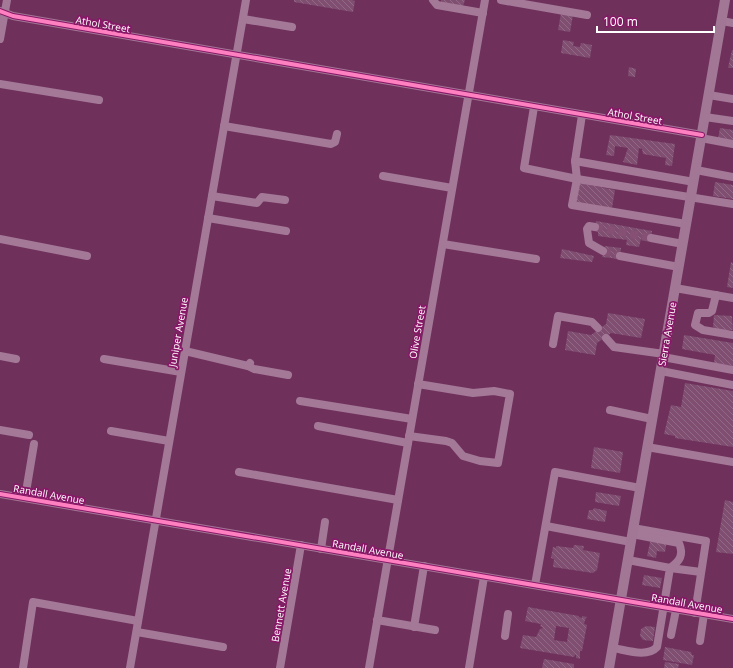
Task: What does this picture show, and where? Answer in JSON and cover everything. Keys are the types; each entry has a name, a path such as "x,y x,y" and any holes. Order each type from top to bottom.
{"main road":[{"name":"Sierra Avenue","path":"609,668 725,0"}],"street":[{"path":"0,39 2,12 7,0"},
{"name":"Juniper Avenue","path":"130,668 246,0"},
{"path":"432,0 438,5 483,13"},
{"name":"Olive Street","path":"369,668 485,0"},
{"path":"501,0 587,15"},
{"name":"Athol Street","path":"2,12 13,16 582,115 733,144"},
{"path":"243,19 292,27"},
{"path":"722,21 733,23"},
{"path":"0,84 99,100"},
{"path":"709,95 733,99"},
{"path":"534,107 524,168 577,179 733,204"},
{"path":"582,115 575,161 577,179 572,205 686,224"},
{"path":"705,117 733,121"},
{"path":"224,126 331,144 335,142 337,134"},
{"path":"575,161 694,182"},
{"path":"696,170 733,177"},
{"path":"383,176 452,188"},
{"path":"212,196 257,203 262,197 285,200"},
{"path":"208,218 286,231"},
{"path":"595,227 589,226 586,229 589,243 603,252"},
{"path":"651,238 683,244"},
{"path":"0,239 87,256"},
{"path":"443,244 536,259"},
{"path":"620,256 679,267"},
{"path":"675,288 733,298"},
{"path":"716,295 712,311 698,313 695,325 703,330 733,335"},
{"path":"553,344 558,316 592,322 598,328"},
{"path":"606,338 614,347 733,370"},
{"path":"185,351 249,365 254,369 288,375"},
{"path":"0,356 16,359"},
{"path":"104,359 181,372"},
{"path":"661,371 733,385"},
{"path":"318,426 408,439 446,441 452,444 463,456 480,461 498,463 510,394 494,391 473,393 418,384"},
{"path":"300,401 412,419"},
{"path":"610,410 652,419"},
{"path":"0,430 29,435"},
{"path":"111,431 169,442"},
{"path":"25,498 34,444"},
{"path":"648,447 733,462"},
{"path":"239,472 398,500"},
{"path":"535,586 555,472 640,488"},
{"name":"Randall Avenue","path":"0,494 676,610 733,616"},
{"path":"321,549 325,522"},
{"path":"546,526 706,541 700,572 695,613"},
{"path":"613,648 647,653 653,652 657,647 670,568 678,563 682,556 679,543 632,535"},
{"name":"Bennett Avenue","path":"280,668 301,545"},
{"path":"628,560 700,572"},
{"path":"414,627 424,566"},
{"path":"469,668 484,577"},
{"path":"23,668 34,602 138,621"},
{"path":"672,635 676,610"},
{"path":"505,636 508,614"},
{"path":"700,641 704,614"},
{"path":"377,620 435,630"},
{"path":"137,632 223,647"}],"building":[{"path":"294,0 355,1 353,12 294,2"},
{"path":"441,0 465,0 463,6 441,3"},
{"path":"561,13 573,15 570,32 558,30"},
{"path":"563,40 574,42 573,46 580,47 581,43 592,45 590,58 561,53"},
{"path":"732,50 733,68 728,68"},
{"path":"629,67 636,69 635,77 628,76"},
{"path":"720,128 733,130 733,141 718,139"},
{"path":"610,135 675,144 672,166 665,165 666,158 643,154 642,149 639,148 637,165 623,162 628,148 615,146 614,156 606,155"},
{"path":"715,182 733,185 733,199 713,196"},
{"path":"579,183 615,190 612,208 576,203"},
{"path":"596,221 652,231 651,241 641,239 639,247 626,245 627,240 598,236 598,232 594,231"},
{"path":"605,246 621,248 620,259 602,257"},
{"path":"562,249 594,256 592,262 560,258"},
{"path":"731,262 733,263 733,288 727,287"},
{"path":"608,313 645,319 641,338 611,333 597,343 595,355 565,350 568,331 591,335 606,324"},
{"path":"714,315 732,316 733,330 719,330 713,327"},
{"path":"684,335 733,343 733,366 714,363 715,355 682,349"},
{"path":"685,383 733,391 733,447 675,438 675,436 664,434 671,405 681,407"},
{"path":"594,447 623,452 620,473 591,468"},
{"path":"596,492 621,496 619,506 595,502"},
{"path":"725,500 733,502 733,554 716,552"},
{"path":"594,508 607,511 605,522 587,519 589,510 593,510"},
{"path":"651,538 667,541 665,552 657,551 656,558 647,556"},
{"path":"574,545 584,546 583,550 600,553 597,570 593,573 553,567 554,559 551,558 553,547 573,548"},
{"path":"644,575 662,578 660,588 642,585"},
{"path":"528,607 579,616 582,618 582,616 587,617 584,624 587,625 582,651 580,651 580,659 576,658 576,655 574,657 520,648 523,635 536,637 540,629 543,628 540,626 541,624 525,621","holes":["556,626 569,628 567,642 554,640"]},
{"path":"646,626 655,627 653,641 643,640 640,636 641,629"},
{"path":"665,647 691,652 692,655 694,655 692,665 663,660"},
{"path":"544,659 574,664 574,668 542,668"},
{"path":"665,662 679,664 678,668 664,668"}],"tunnel":[{"path":"595,227 651,238"},
{"path":"603,251 620,256"}],"cycle path":[{"path":"0,11 13,16 702,135"},
{"path":"0,494 733,619"}]}
